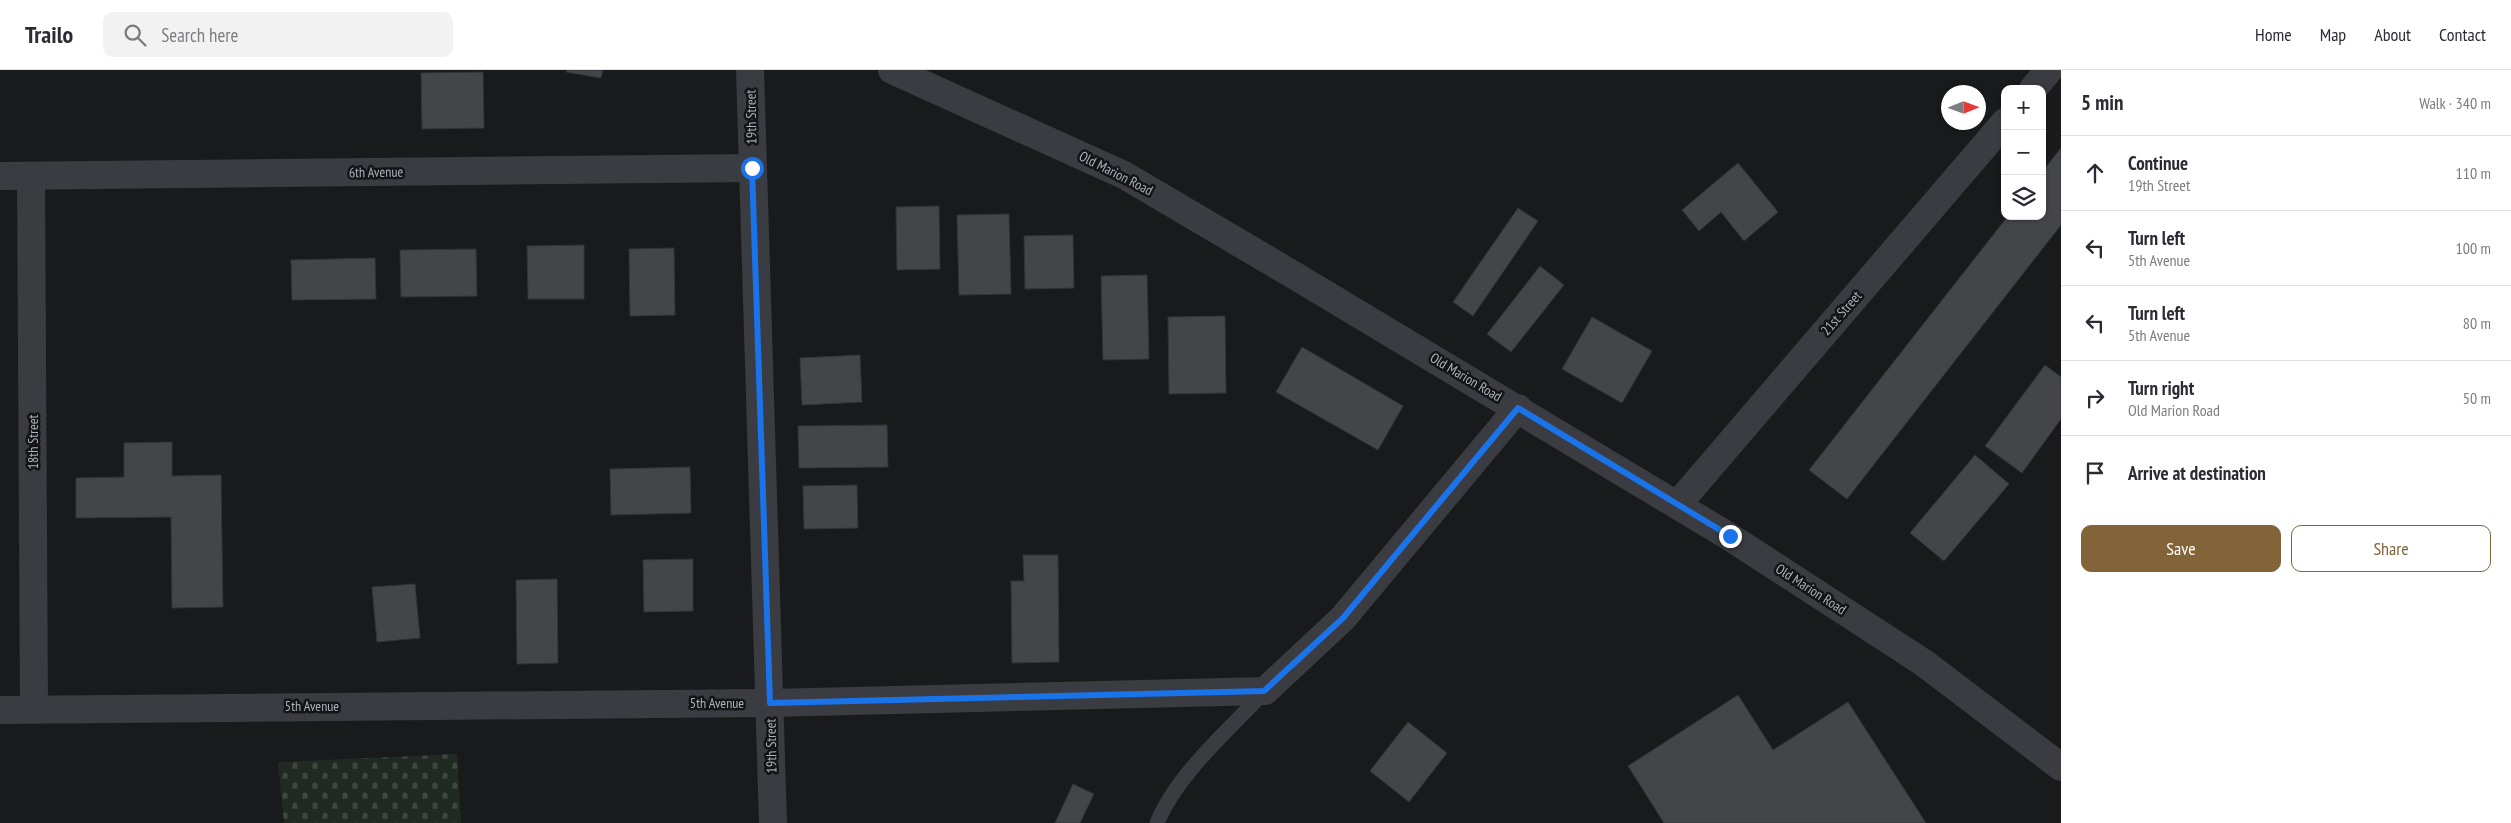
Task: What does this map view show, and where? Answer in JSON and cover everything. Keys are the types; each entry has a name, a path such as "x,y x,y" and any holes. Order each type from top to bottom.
{"street":[{"name":"19th Street","path":"750,70 770,703 772,823"},
{"name":"Old Marion Road","path":"892,70 1124,175 1518,408 1677,505 1924,663 2061,767"},
{"name":"21st Street","path":"1677,505 2001,127"},
{"name":"6th Avenue","path":"0,176 752,168"},
{"name":"18th Street","path":"31,176 34,708"},
{"path":"1264,691 1343,618 1518,408"},
{"name":"5th Avenue","path":"0,710 34,708 770,703 1264,691"}],"lane":[{"path":"1156,823 1163,807 1190,772 1264,691"}],"green space":[{"path":"457,754 461,823 284,823 278,762"}],"building":[{"path":"567,70 603,70 601,78 566,72"},
{"path":"483,72 484,128 422,129 421,73"},
{"path":"2061,148 2061,225 1847,499 1809,470 2005,220 2046,220 2046,167"},
{"path":"1738,163 1778,212 1744,241 1721,212 1699,231 1682,210"},
{"path":"939,206 940,269 897,270 896,207"},
{"path":"1518,208 1538,221 1473,316 1453,302"},
{"path":"1009,214 1011,294 959,295 957,215"},
{"path":"1073,235 1074,288 1025,289 1024,236"},
{"path":"584,245 584,299 528,299 527,246"},
{"path":"674,248 675,315 630,316 629,249"},
{"path":"476,249 477,296 401,297 400,250"},
{"path":"375,258 376,299 292,300 291,260"},
{"path":"1540,266 1564,285 1511,352 1487,334"},
{"path":"1147,275 1149,359 1103,360 1101,276"},
{"path":"1225,316 1226,393 1169,394 1168,317"},
{"path":"1592,317 1652,351 1622,403 1562,369"},
{"path":"1302,347 1403,406 1378,450 1276,392"},
{"path":"860,355 862,402 802,405 800,358"},
{"path":"2045,365 2061,377 2061,419 2022,473 1985,446"},
{"path":"887,425 888,467 799,468 798,426"},
{"path":"172,442 172,476 221,475 223,607 172,608 171,517 76,518 76,478 124,477 124,443"},
{"path":"1975,455 2009,484 1944,561 1910,533"},
{"path":"690,467 691,513 611,515 610,469"},
{"path":"857,485 858,528 804,529 803,486"},
{"path":"1023,555 1058,555 1059,662 1012,663 1011,581 1024,581"},
{"path":"693,559 693,611 644,612 643,560"},
{"path":"557,579 558,663 517,664 516,580"},
{"path":"415,584 420,638 377,642 372,587"},
{"path":"1738,695 1773,750 1848,702 1926,823 1664,823 1628,766"},
{"path":"1408,722 1447,753 1409,802 1370,771"},
{"path":"1073,784 1094,794 1080,823 1055,823"}],"route":[{"path":"752,168 770,703 1264,691 1343,618 1518,408 1730,536"}]}
